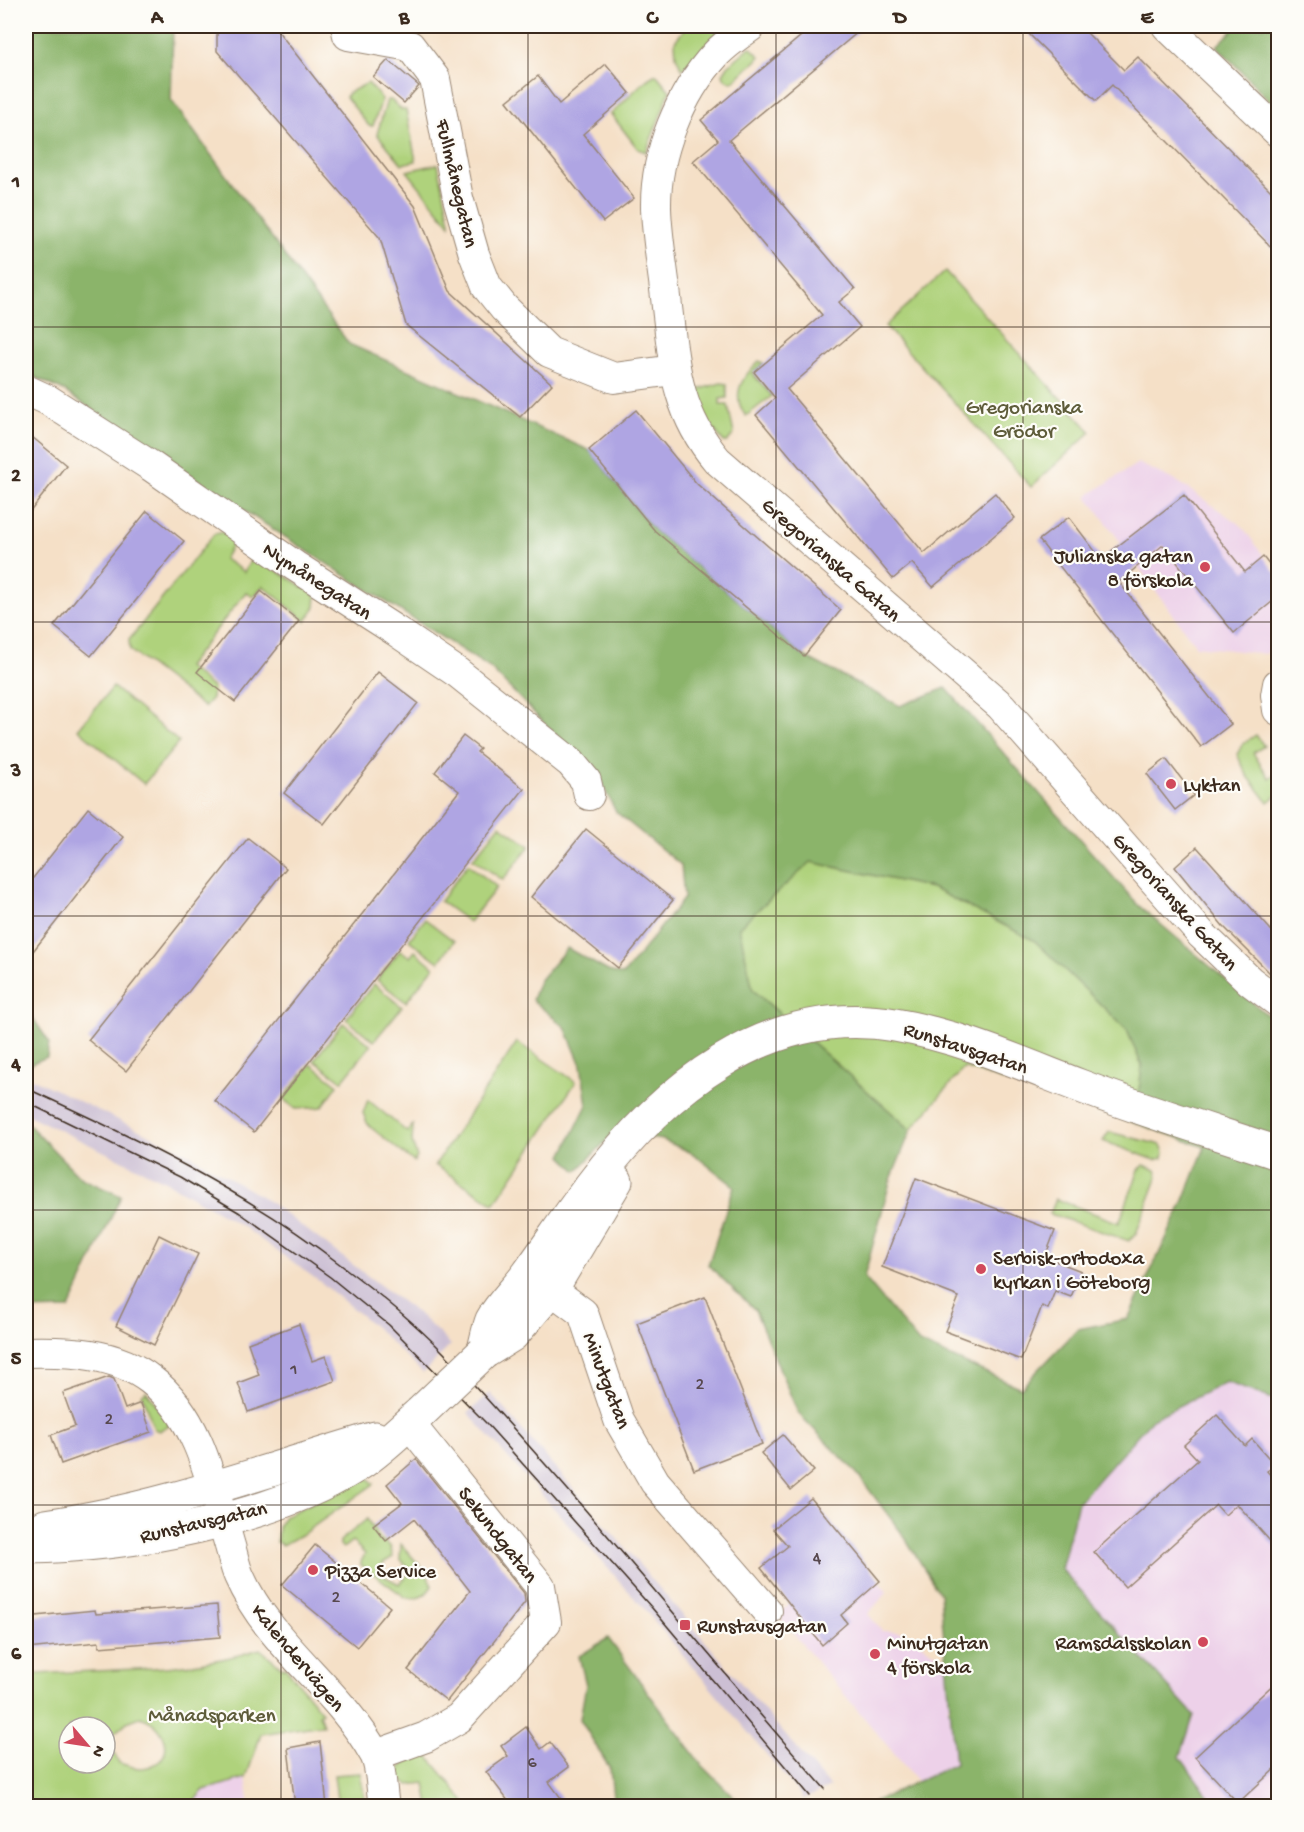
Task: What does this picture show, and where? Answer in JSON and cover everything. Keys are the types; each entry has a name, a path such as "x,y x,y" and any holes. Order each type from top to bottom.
{"street":[{"name":"Fullmånegatan","path":"346,26 348,34 410,46 435,79 458,198 474,254 487,287 504,308 549,352 614,378 674,370"},
{"name":"Gregorianska Gatan","path":"752,26 716,53 687,93 663,157 656,207 674,370 683,405 706,447 717,460 1001,705 1202,935 1250,981 1278,1002"},
{"path":"1167,26 1278,132"},
{"name":"Nymånegatan","path":"26,390 48,400 93,432 151,466 295,566 458,674 571,763 586,781 589,795"},
{"path":"1278,684 1276,695 1278,711"},
{"name":"Runstavsgatan","path":"26,1529 300,1495 358,1465 409,1423 483,1353 512,1335 540,1281 662,1105 682,1087 733,1052 782,1033 824,1022 894,1024 937,1035 1100,1094 1278,1153"},
{"name":"Minutgatan","path":"540,1281 583,1313 619,1420 655,1482 767,1611"},
{"name":"Kalendervägen","path":"26,1352 70,1352 116,1359 152,1380 187,1422 198,1444 238,1574 252,1602 351,1720 376,1755 384,1806"},
{"name":"Sekundgatan","path":"376,1755 426,1737 459,1718 546,1622 540,1586 409,1423"},
{"name":"Runstavsgatan","path":"26,1547 156,1534 217,1504"}],"shaded area":[{"name":"Julianska gatan 8 förskola","path":"1138,463 1180,483 1242,526 1278,576 1278,638 1266,654 1196,646 1087,496"},
{"path":"27,1076 187,1153 267,1200 421,1316 451,1345 423,1373 375,1327 323,1284 242,1226 165,1181 26,1114"},
{"name":"Ramsdalsskolan","path":"1227,1382 1278,1401 1278,1806 1216,1806 1180,1756 1061,1569 1078,1502 1152,1419"},
{"path":"490,1393 830,1787 804,1799 641,1605 468,1413"},
{"name":"Minutgatan 4 förskola","path":"811,1498 887,1592 868,1614 882,1631 901,1632 956,1666 948,1707 967,1736 938,1806 777,1614 791,1604 761,1568 787,1546 773,1529"},
{"path":"246,1778 250,1806 189,1806 204,1790"}],"green space":[{"path":"26,26 173,26 171,100 349,344 589,450 655,531 804,656 900,706 946,688 1138,905 1278,1024 1278,1401 1226,1382 1152,1419 1078,1502 1061,1569 1194,1715 1180,1757 1216,1806 865,1806 955,1764 940,1594 904,1536 855,1471 798,1413 755,1310 708,1265 734,1186 692,1153 663,1140 614,1133 577,1171 562,1156 587,1105 581,1065 565,1027 532,1000 539,981 567,948 608,971 623,975 684,898 681,865 616,812 600,780 490,668 232,503 64,391 26,373","holes":["811,862 932,888 1035,941 1127,1030 1142,1066 1135,1123 1205,1147 1182,1205 1128,1319 1078,1329 1021,1388 919,1343 864,1277 890,1182 911,1130 753,990 739,927"]},
{"path":"687,26 725,26 682,70 676,56 675,41"},
{"path":"1237,26 1278,26 1278,110 1217,46"},
{"path":"750,47 760,56 757,60 732,82 725,79 723,74 728,66"},
{"path":"656,74 670,91 646,152 638,149 611,114 644,82"},
{"path":"368,83 382,99 373,126 369,126 346,97 348,93"},
{"path":"387,100 391,100 402,110 406,110 416,161 402,164 377,134"},
{"path":"438,164 450,222 450,225 407,171"},
{"name":"Gregorianska Grödor","path":"945,271 1091,432 1031,487 885,326"},
{"path":"759,361 763,363 752,373 772,396 746,416 739,401 740,387 748,373"},
{"path":"721,383 727,384 727,398 720,399 720,405 728,405 734,434 727,442 724,442 708,422 694,391"},
{"path":"224,532 235,540 224,559 244,572 253,556 316,595 315,607 306,621 263,586 253,597 246,592 187,667 213,688 212,698 204,707 130,650 129,640 214,534"},
{"path":"113,687 179,742 144,784 78,729"},
{"path":"1256,735 1264,746 1253,753 1270,779 1278,773 1278,794 1268,802 1247,775 1237,754 1244,743"},
{"path":"500,825 530,846 503,880 473,859"},
{"path":"811,862 932,888 1035,941 1127,1030 1142,1066 1135,1123 964,1068 911,1130 753,990 738,927"},
{"path":"468,864 497,887 469,922 440,901"},
{"path":"425,919 454,941 439,962 409,940"},
{"path":"400,950 410,957 415,951 434,967 406,1002 377,980"},
{"path":"374,984 402,1007 374,1041 346,1019"},
{"path":"26,1008 49,1042 47,1057 30,1064 26,1080"},
{"path":"343,1023 371,1045 342,1081 314,1060"},
{"path":"517,1042 576,1082 494,1204 435,1165"},
{"path":"311,1064 338,1085 322,1107 296,1109 283,1099"},
{"path":"368,1100 407,1132 413,1125 412,1142 417,1157 414,1162 368,1125 363,1113"},
{"path":"26,1122 81,1178 121,1196 69,1309 26,1310"},
{"path":"1109,1132 1161,1145 1164,1152 1163,1158 1155,1160 1103,1141"},
{"path":"1144,1165 1156,1170 1158,1176 1136,1234 1129,1241 1050,1214 1056,1199 1119,1223 1139,1170"},
{"path":"146,1391 171,1424 159,1431 154,1429 142,1395"},
{"path":"366,1476 374,1484 304,1533 283,1545 277,1542 278,1527 285,1516"},
{"path":"367,1519 379,1538 390,1546 393,1557 383,1563 384,1576 399,1584 408,1575 409,1570 400,1558 401,1544 427,1574 432,1586 427,1593 417,1598 405,1597 360,1564 365,1554 352,1541 343,1548 340,1545 340,1541"},
{"path":"608,1638 700,1763 743,1806 614,1806 610,1769 580,1719 586,1685 579,1656"},
{"name":"Månadsparken","path":"260,1649 283,1668 285,1667 322,1712 319,1714 323,1725 261,1734 246,1778 204,1790 189,1806 26,1806 26,1675 143,1669 202,1663"},
{"path":"427,1755 468,1806 429,1806 425,1783 409,1785 397,1779 403,1765"},
{"path":"360,1773 366,1806 338,1806 334,1775"}],"building":[{"path":"217,26 274,26 415,206 450,291 552,384 520,417 406,325 380,238 217,51"},
{"path":"813,26 865,26 729,140 855,289 839,302 860,327 787,389 924,553 995,493 1015,518 933,587 912,563 893,579 756,415 775,398 754,372 822,315 693,161 718,140 701,120"},
{"path":"1021,26 1080,26 1124,70 1138,57 1278,198 1278,254 1112,85 1096,101"},
{"path":"388,60 419,86 404,103 373,77"},
{"path":"606,64 630,93 583,134 634,198 603,222 507,101 538,76 559,104"},
{"path":"636,410 697,484 841,610 804,656 655,531 589,450"},
{"path":"26,432 66,465 26,517"},
{"path":"1184,495 1245,572 1263,557 1278,576 1278,597 1234,633 1163,545 1119,582 1231,724 1201,747 1039,540 1069,517 1101,559"},
{"path":"147,511 184,541 91,656 54,626"},
{"path":"261,591 299,621 235,702 197,672"},
{"path":"378,672 418,703 324,824 284,793"},
{"path":"463,736 480,749 477,752 524,789 254,1132 215,1101 459,791 435,772"},
{"name":"Lyktan","path":"1166,759 1194,795 1175,810 1147,774"},
{"path":"88,808 123,837 26,960 26,887"},
{"path":"586,829 673,900 618,968 531,897"},
{"path":"248,838 286,868 126,1071 88,1040"},
{"path":"1197,847 1278,938 1278,981 1223,926 1175,867"},
{"name":"Serbisk-ortodoxa kyrkan i Göteborg","path":"916,1178 1055,1231 1045,1257 1081,1271 1071,1297 1055,1291 1048,1309 1042,1306 1021,1360 945,1331 959,1297 882,1267"},
{"path":"159,1235 198,1254 154,1345 116,1326"},
{"path":"705,1297 762,1444 694,1470 637,1323"},
{"path":"299,1324 312,1361 326,1356 335,1381 248,1412 238,1383 259,1375 248,1343"},
{"path":"109,1377 114,1379 125,1409 141,1403 151,1432 61,1464 51,1435 75,1426 63,1393"},
{"path":"1217,1415 1245,1446 1252,1439 1275,1465 1267,1471 1278,1484 1278,1550 1237,1504 1225,1515 1216,1505 1125,1587 1094,1552 1198,1460 1184,1445"},
{"path":"783,1435 814,1471 791,1490 761,1453"},
{"path":"416,1459 524,1593 525,1602 447,1701 408,1670 470,1591 414,1519 386,1541 373,1525 402,1503 387,1484"},
{"path":"811,1498 880,1581 841,1615 847,1623 822,1645 761,1568 788,1546 773,1529"},
{"path":"315,1545 390,1607 357,1647 282,1585"},
{"path":"217,1605 220,1637 99,1647 99,1642 26,1649 26,1617 95,1610 96,1614"},
{"path":"1278,1680 1278,1766 1238,1803 1195,1757"},
{"path":"526,1727 541,1749 550,1742 569,1767 549,1782 567,1806 512,1806 486,1772 508,1756 501,1746"},
{"path":"320,1742 327,1806 295,1806 288,1748"}],"tram line":[{"path":"26,1088 149,1146 267,1213 305,1238 407,1318 458,1368 553,1473 825,1789"},
{"path":"26,1102 180,1177 240,1213 330,1277 389,1325 487,1424 652,1608 810,1796"}],"place":[{"name":"Julianska gatan 8 förskola","path":"1205,567"},
{"name":"Lyktan","path":"1171,784"},
{"name":"Serbisk-ortodoxa kyrkan i Göteborg","path":"981,1269"},
{"name":"Pizza Service","path":"313,1570"},
{"name":"Runstavsgatan","path":"685,1625"},
{"name":"Ramsdalsskolan","path":"1203,1642"},
{"name":"Minutgatan 4 förskola","path":"875,1654"}]}
